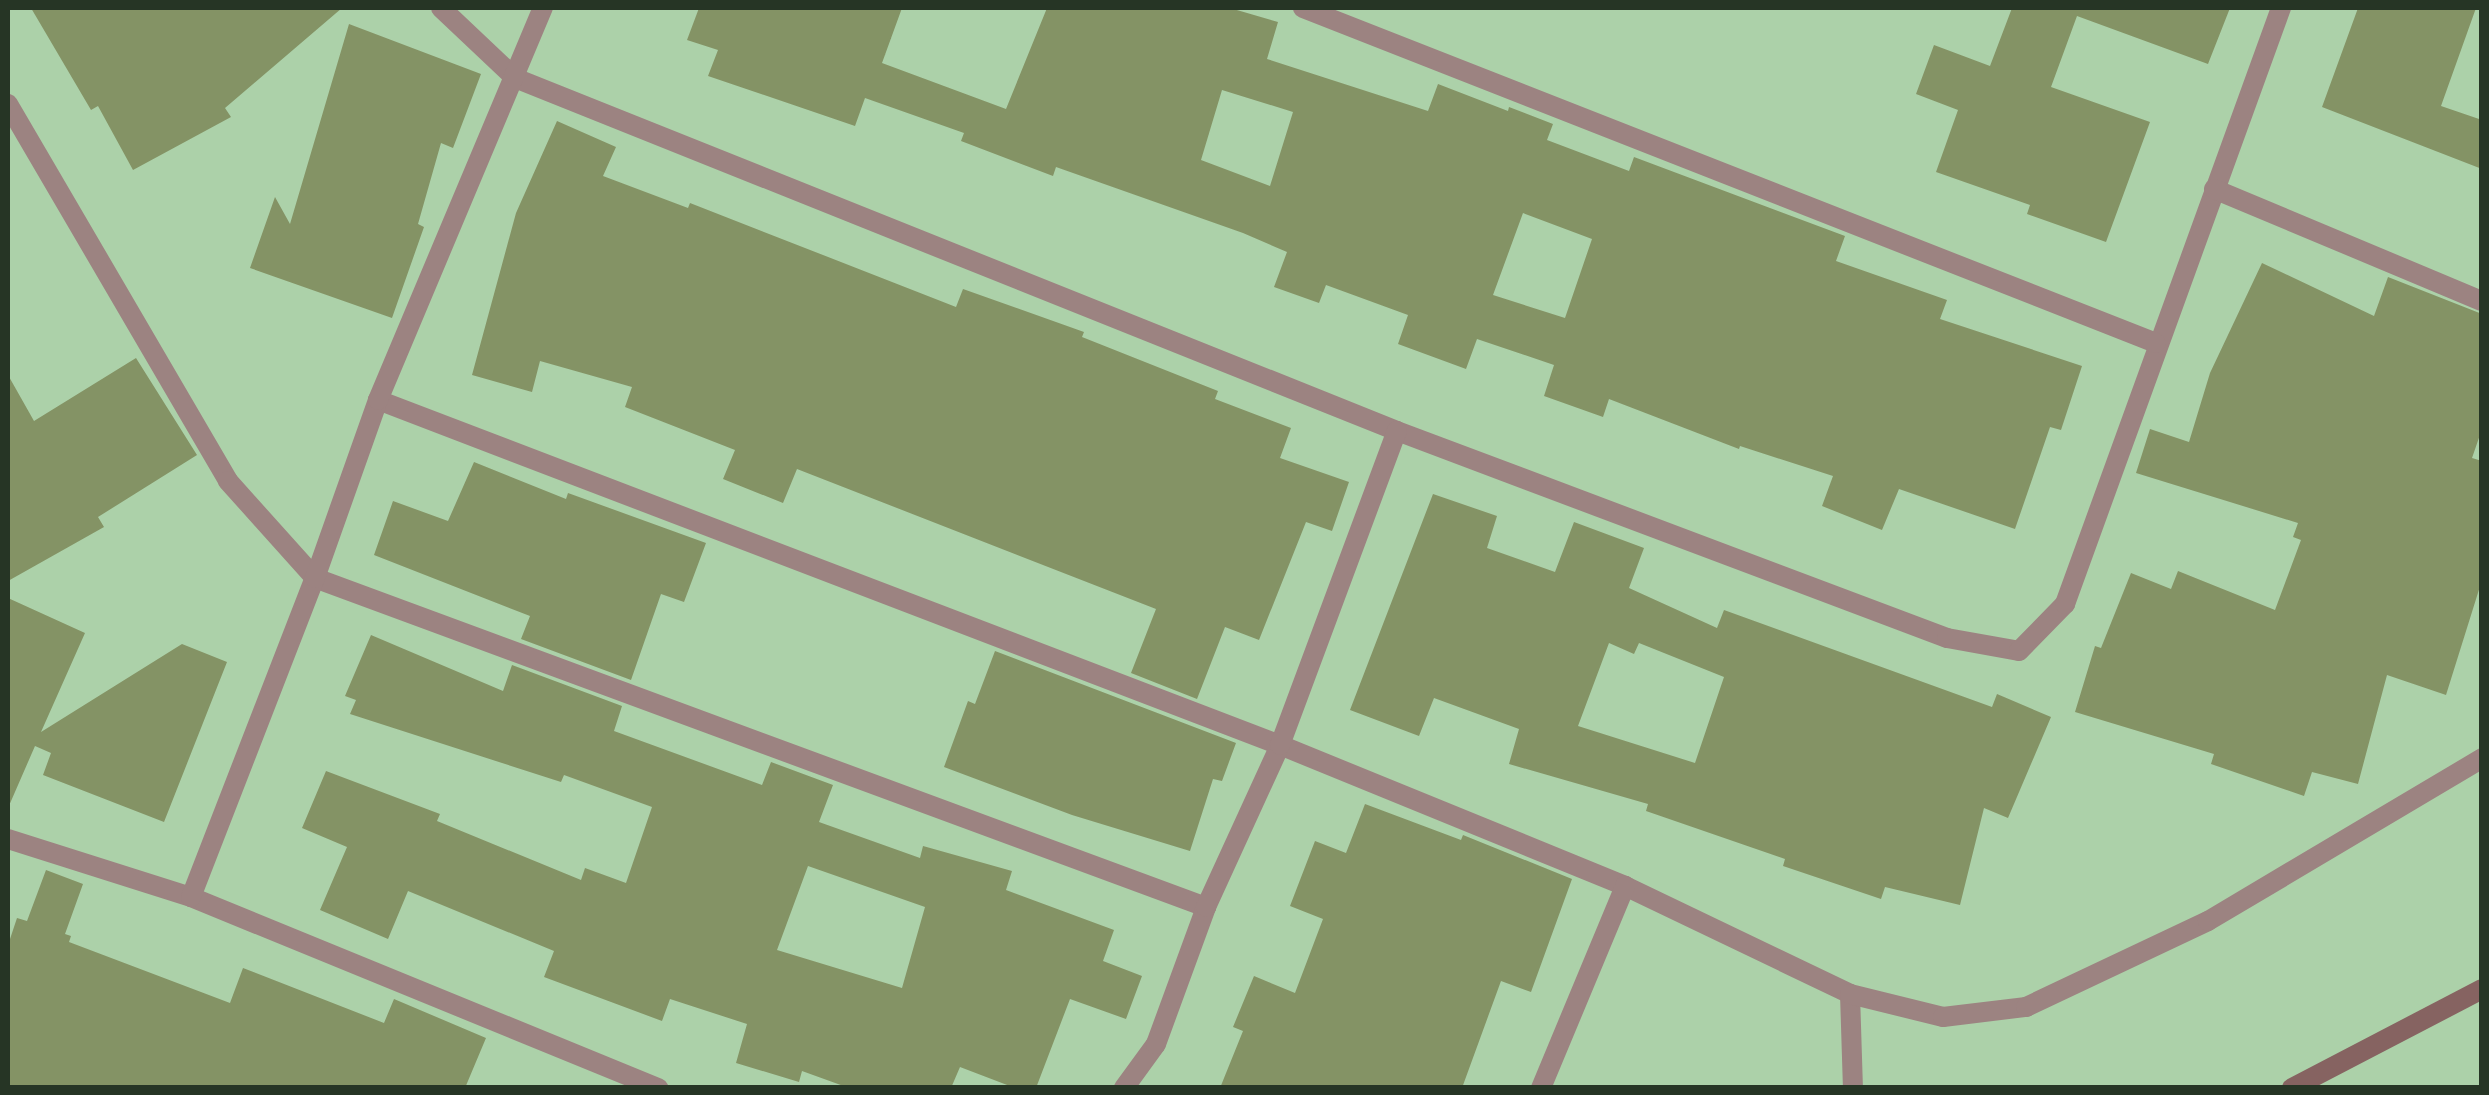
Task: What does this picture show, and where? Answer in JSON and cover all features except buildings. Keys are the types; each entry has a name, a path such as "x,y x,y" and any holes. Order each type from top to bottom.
{"main road":[{"path":"2292,1088 2482,989"}],"street":[{"path":"441,8 515,78 1398,431 1947,638 2019,651 2064,604 2156,343 2282,8"},
{"path":"191,898 315,578 378,400 542,8"},
{"path":"1303,8 2156,343"},
{"path":"8,104 228,480 315,578 1206,907"},
{"path":"2214,188 2482,302"},
{"path":"378,400 1280,745 1624,886 1850,994 1943,1017 2026,1008 2208,921 2482,758"},
{"path":"1124,1088 1156,1044 1206,907 1280,745 1398,431"},
{"path":"8,839 191,898 658,1088"},
{"path":"1541,1088 1624,886"},
{"path":"1850,994 1853,1088"}]}
